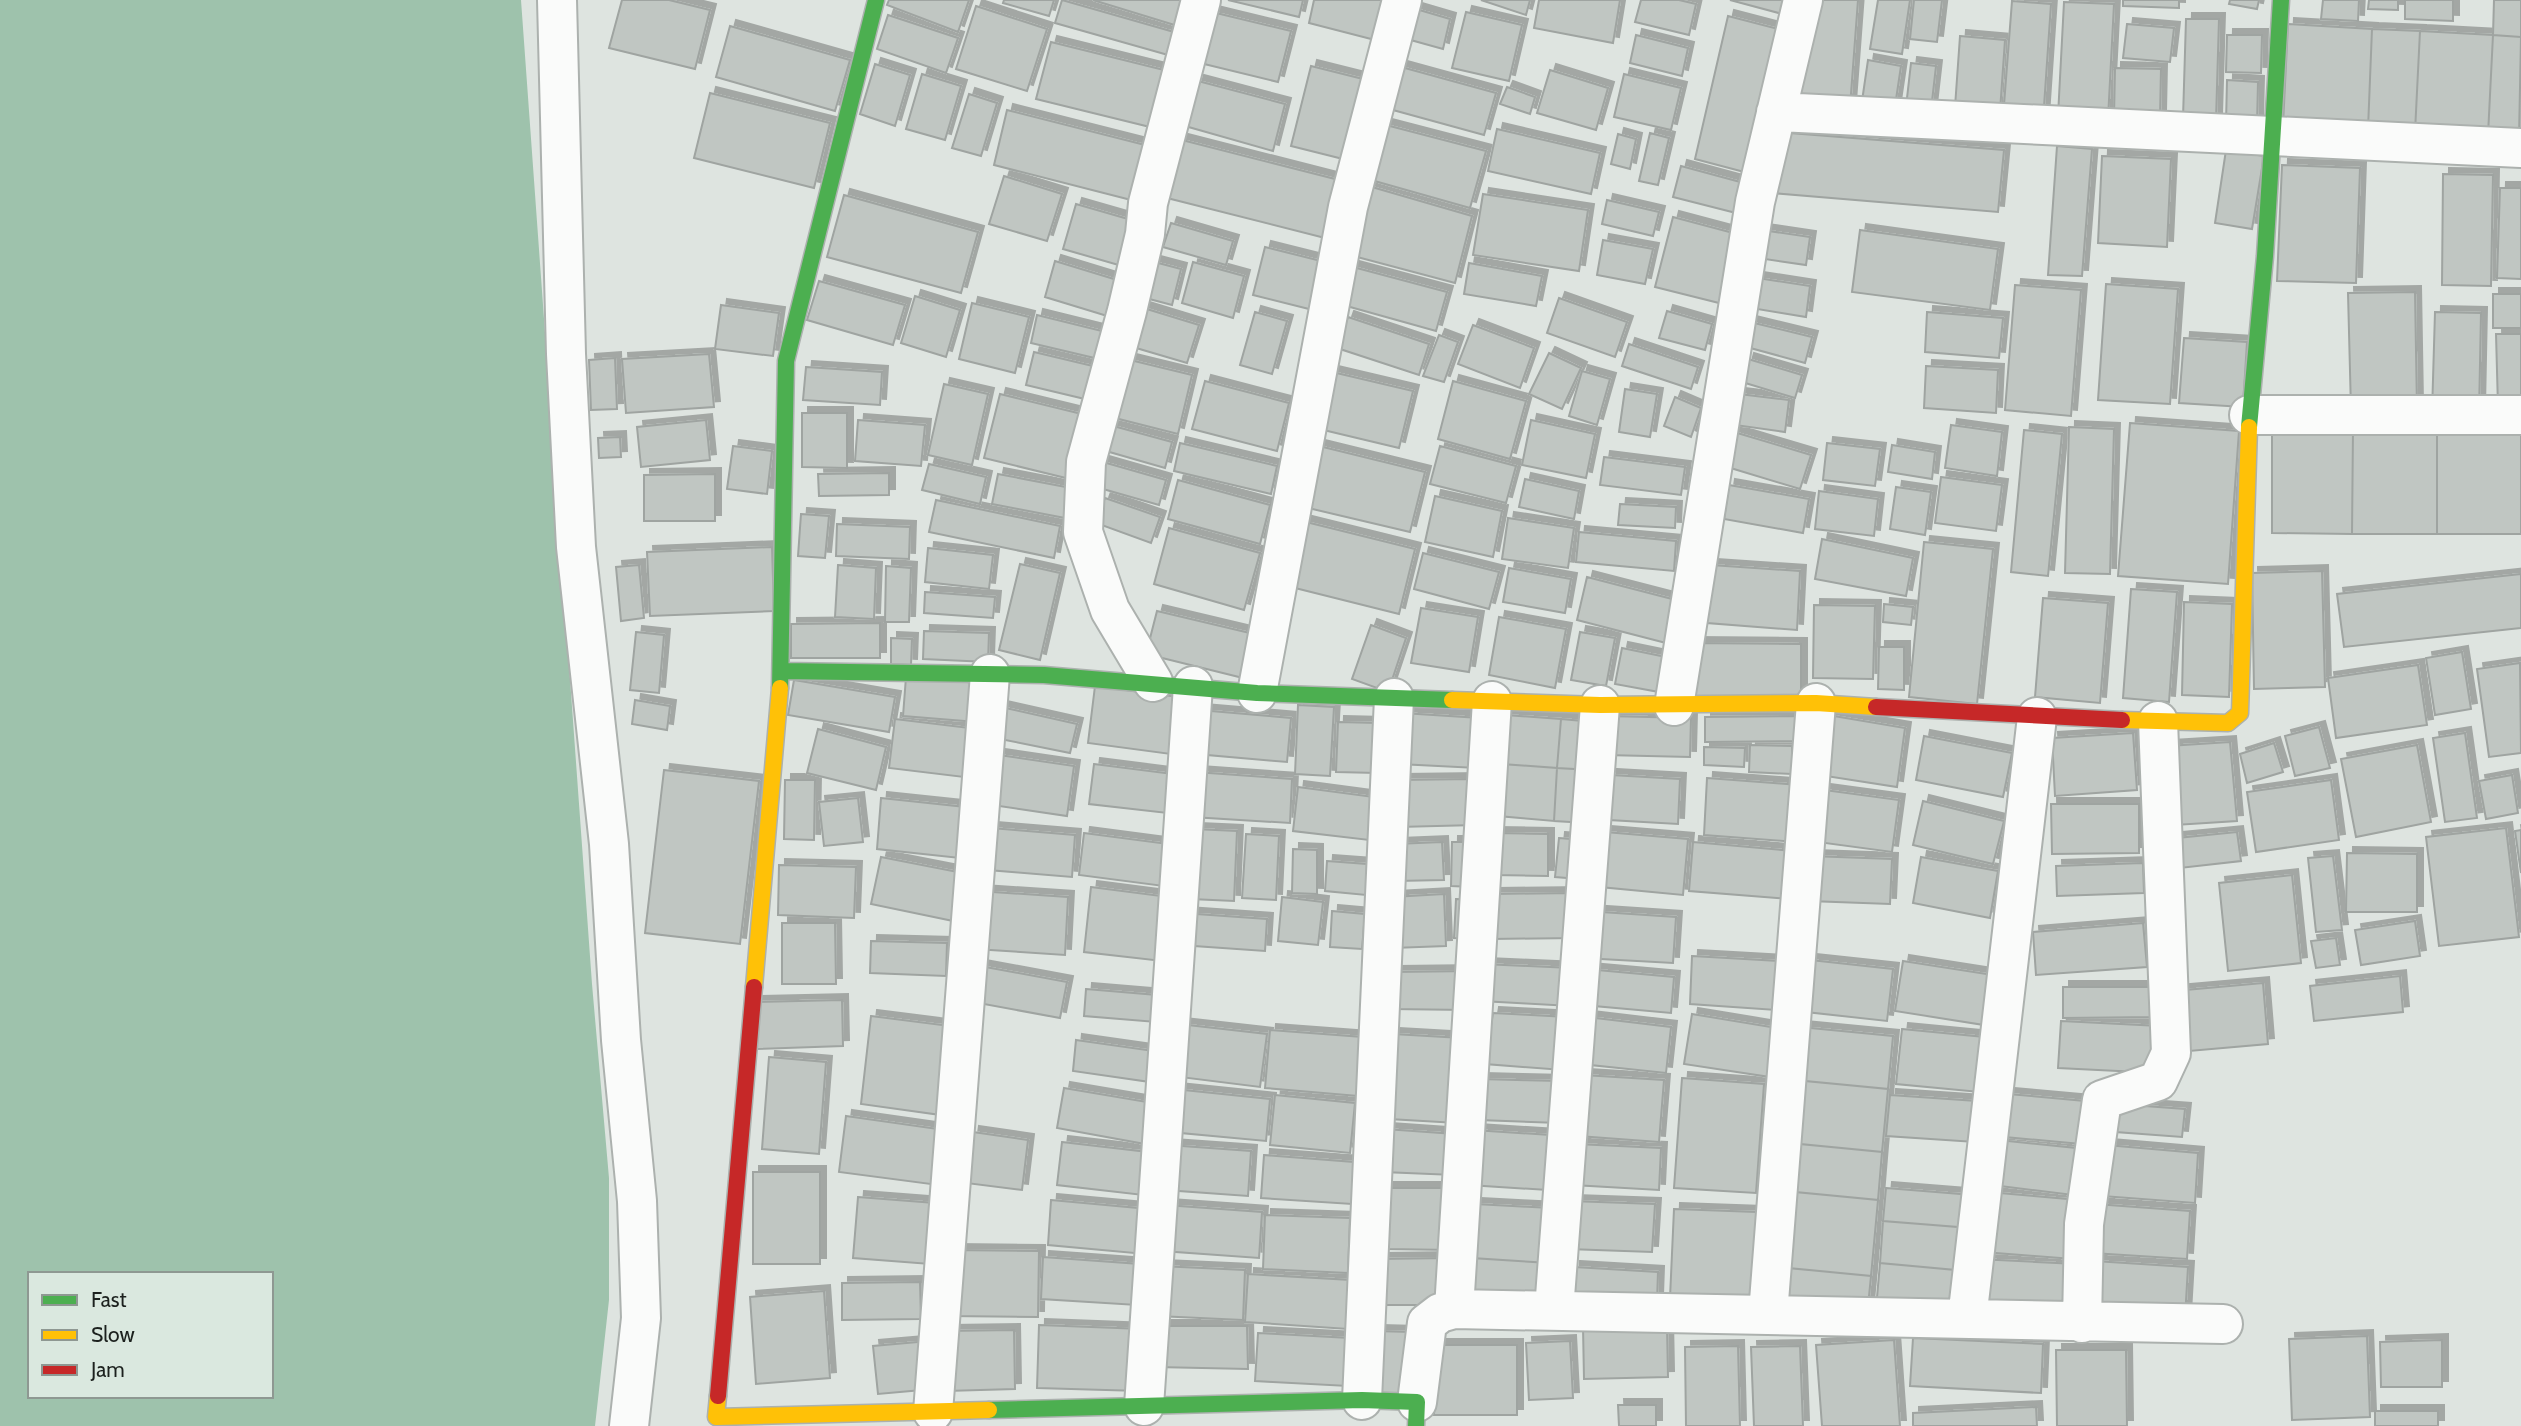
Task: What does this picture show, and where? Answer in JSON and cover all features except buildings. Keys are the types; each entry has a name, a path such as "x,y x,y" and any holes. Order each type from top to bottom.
{"street":[{"path":"557,0 566,354 576,547 609,844 621,1040 637,1201 641,1318 629,1426"},
{"path":"876,0 786,361 782,671 716,1422 933,1412 1362,1400 1417,1414 1427,1323 1440,1313 1454,1309 2223,1324"},
{"path":"1153,682 1110,610 1083,532 1086,462 1127,311 1145,234 1148,203 1201,0"},
{"path":"1256,693 1348,207 1402,0"},
{"path":"1674,706 1755,202 1803,0"},
{"path":"782,671 990,674 1153,682 1256,693 1600,705 1816,703 2037,717 2228,723 2240,713 2249,415 2265,256 2281,0"},
{"path":"1776,112 2521,148"},
{"path":"2249,415 2521,415"},
{"path":"933,1412 990,674"},
{"path":"1144,1406 1193,687"},
{"path":"1362,1400 1394,698"},
{"path":"1454,1309 1492,701"},
{"path":"1768,1314 1816,703"},
{"path":"1554,1310 1600,705"},
{"path":"1967,1319 2037,717"},
{"path":"2082,1323 2084,1224 2102,1100 2158,1081 2171,1053 2158,720"}],"shaded area":[{"path":"0,0 521,0 592,984 609,1178 609,1300 595,1426 0,1426"}],"traffic: fast":[{"path":"780,688 786,361 876,0"},
{"path":"2249,427 2265,256 2281,0"},
{"path":"782,671 1044,675 1257,693 1452,700"},
{"path":"989,1410 1362,1400 1417,1402 1416,1426"}],"traffic: slow":[{"path":"2122,720 2228,723 2240,713 2249,427"},
{"path":"754,987 780,688"},
{"path":"1452,700 1600,705 1816,703 1876,707"},
{"path":"718,1396 716,1417 989,1410"}],"traffic: jam":[{"path":"1876,707 2122,720"},
{"path":"718,1396 754,987"}]}
